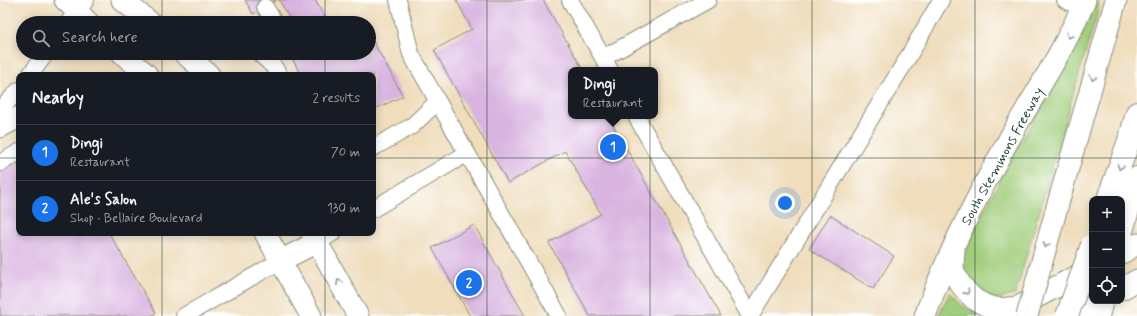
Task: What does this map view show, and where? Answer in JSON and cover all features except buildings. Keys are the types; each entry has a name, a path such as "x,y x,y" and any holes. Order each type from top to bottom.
{"highway":[{"path":"1109,196 1131,135 1137,113"},
{"path":"1125,220 1137,178"},
{"path":"1067,316 1089,254"},
{"path":"1098,316 1101,304"}],"main road":[{"path":"122,0 142,16"},
{"path":"1027,316 1116,0"},
{"name":"South Stemmons Freeway","path":"925,316 955,243 994,166 1069,37 1077,3"},
{"path":"130,60 144,72"},
{"path":"192,60 206,72"},
{"path":"0,127 16,118"},
{"path":"267,236 311,316"},
{"path":"280,261 321,236 358,316"},
{"path":"955,243 954,270 959,282 966,292 974,299 987,306 1000,309 1018,307 1089,270"},
{"path":"1125,251 1137,244"},
{"path":"1125,287 1137,280"},
{"path":"1075,316 1097,304"}],"street":[{"path":"398,0 411,54 466,154 559,316"},
{"path":"570,0 607,64 708,0"},
{"path":"638,119 750,316 941,0"},
{"path":"265,7 271,16"},
{"path":"32,72 41,60"},
{"path":"266,60 277,72"},
{"path":"0,110 16,93"},
{"path":"376,146 412,126 437,102"},
{"path":"0,163 16,154"},
{"path":"376,207 466,154"},
{"path":"184,316 280,261"}],"green space":[{"path":"1097,0 1099,0 1098,12 1015,295 995,299 973,290 960,266 980,218 1021,141 1063,73"},
{"path":"950,293 961,305 979,316 938,316"}],"place":[{"name":"Dingi","path":"613,147"},
{"name":"Ale's Salon","path":"469,283"}]}
